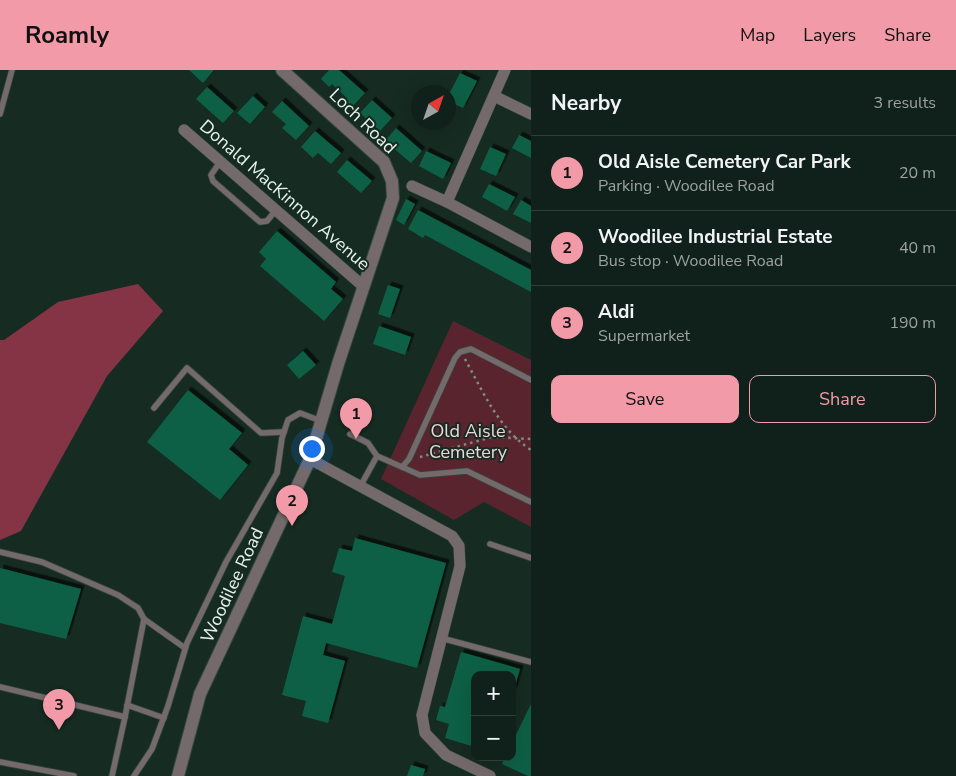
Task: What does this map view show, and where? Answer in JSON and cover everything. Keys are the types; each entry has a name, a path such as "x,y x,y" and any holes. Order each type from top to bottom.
{"street":[{"name":"Loch Road","path":"282,70 384,162 392,181"},
{"path":"447,202 505,70"},
{"path":"494,96 531,114"},
{"name":"Donald MacKinnon Avenue","path":"184,130 364,286"},
{"name":"Woodilee Road","path":"178,776 200,694 310,459 393,198 392,181"},
{"path":"412,186 447,202 531,247"},
{"path":"310,459 452,536 459,546 460,566 422,715 425,733 446,756 490,776"}],"lane":[{"path":"0,114 12,70"},
{"path":"220,162 211,175 213,181 260,222 267,222 276,210"},
{"path":"402,467 409,459 455,358 460,352 471,349 531,380"},
{"path":"154,408 187,368 261,433 284,432"},
{"path":"134,776 152,749 164,718 185,648 226,562 277,473 288,420 300,413 322,421"},
{"path":"350,434 368,443 377,456 420,475 467,471 531,502"},
{"path":"361,486 377,456"},
{"path":"490,544 531,558"},
{"path":"0,552 42,562 118,595 138,608 144,619 185,648"},
{"path":"112,776 144,619"},
{"path":"442,638 531,662"},
{"path":"0,687 125,717"},
{"path":"128,705 164,718"},
{"path":"0,762 74,776"}],"path":[{"path":"460,352 500,420 515,439 531,450"},
{"path":"409,459 492,437 531,439"}],"green space":[{"name":"Old Aisle Cemetery","path":"453,321 531,360 531,527 484,502 454,520 381,479"}],"shaded area":[{"path":"138,284 163,311 107,376 21,531 0,540 0,340 4,340 58,302"}],"building":[{"path":"189,70 214,70 203,83"},
{"path":"329,70 339,70 365,93 352,107 345,100 347,98 332,84 329,87 321,79"},
{"path":"460,73 477,81 463,108 456,105 456,85 454,85"},
{"path":"207,87 234,111 223,123 196,99"},
{"path":"253,96 265,107 250,124 237,113"},
{"path":"372,100 392,118 380,131 360,113"},
{"path":"282,101 309,126 296,140 282,128 286,124 272,112"},
{"path":"396,128 422,151 411,163 385,141"},
{"path":"315,131 341,153 331,164 318,153 313,158 301,147"},
{"path":"519,135 531,141 531,158 512,148"},
{"path":"490,147 506,154 496,176 480,169"},
{"path":"426,151 451,163 443,179 419,166"},
{"path":"347,160 372,181 361,193 337,172"},
{"path":"489,184 515,197 507,211 482,197"},
{"path":"406,199 415,204 404,225 396,220"},
{"path":"521,200 531,206 531,223 513,214"},
{"path":"418,210 531,270 531,292 425,235 423,238 408,229"},
{"path":"277,231 336,282 331,289 343,299 324,321 260,266 266,259 259,252"},
{"path":"388,285 400,289 390,318 378,314"},
{"path":"379,326 411,337 405,355 373,344"},
{"path":"303,351 316,365 299,379 287,365"},
{"path":"188,390 242,433 229,449 248,465 220,500 147,442"},
{"path":"355,538 446,563 417,668 326,643 323,655 345,661 328,723 302,716 306,701 282,695 303,616 332,624 345,576 332,572 339,548 352,551"},
{"path":"0,568 81,589 66,639 0,623"},
{"path":"461,652 520,669 516,683 516,671 471,671 471,746 445,738 449,724 436,720 440,706 445,707"},
{"path":"531,704 531,776 502,764 503,761 516,761 516,735"},
{"path":"411,765 425,769 423,776 407,776"}],"place":[{"name":"Old Aisle Cemetery Car Park","path":"356,439"},
{"name":"Woodilee Industrial Estate","path":"292,526"},
{"name":"Aldi","path":"59,730"}]}
